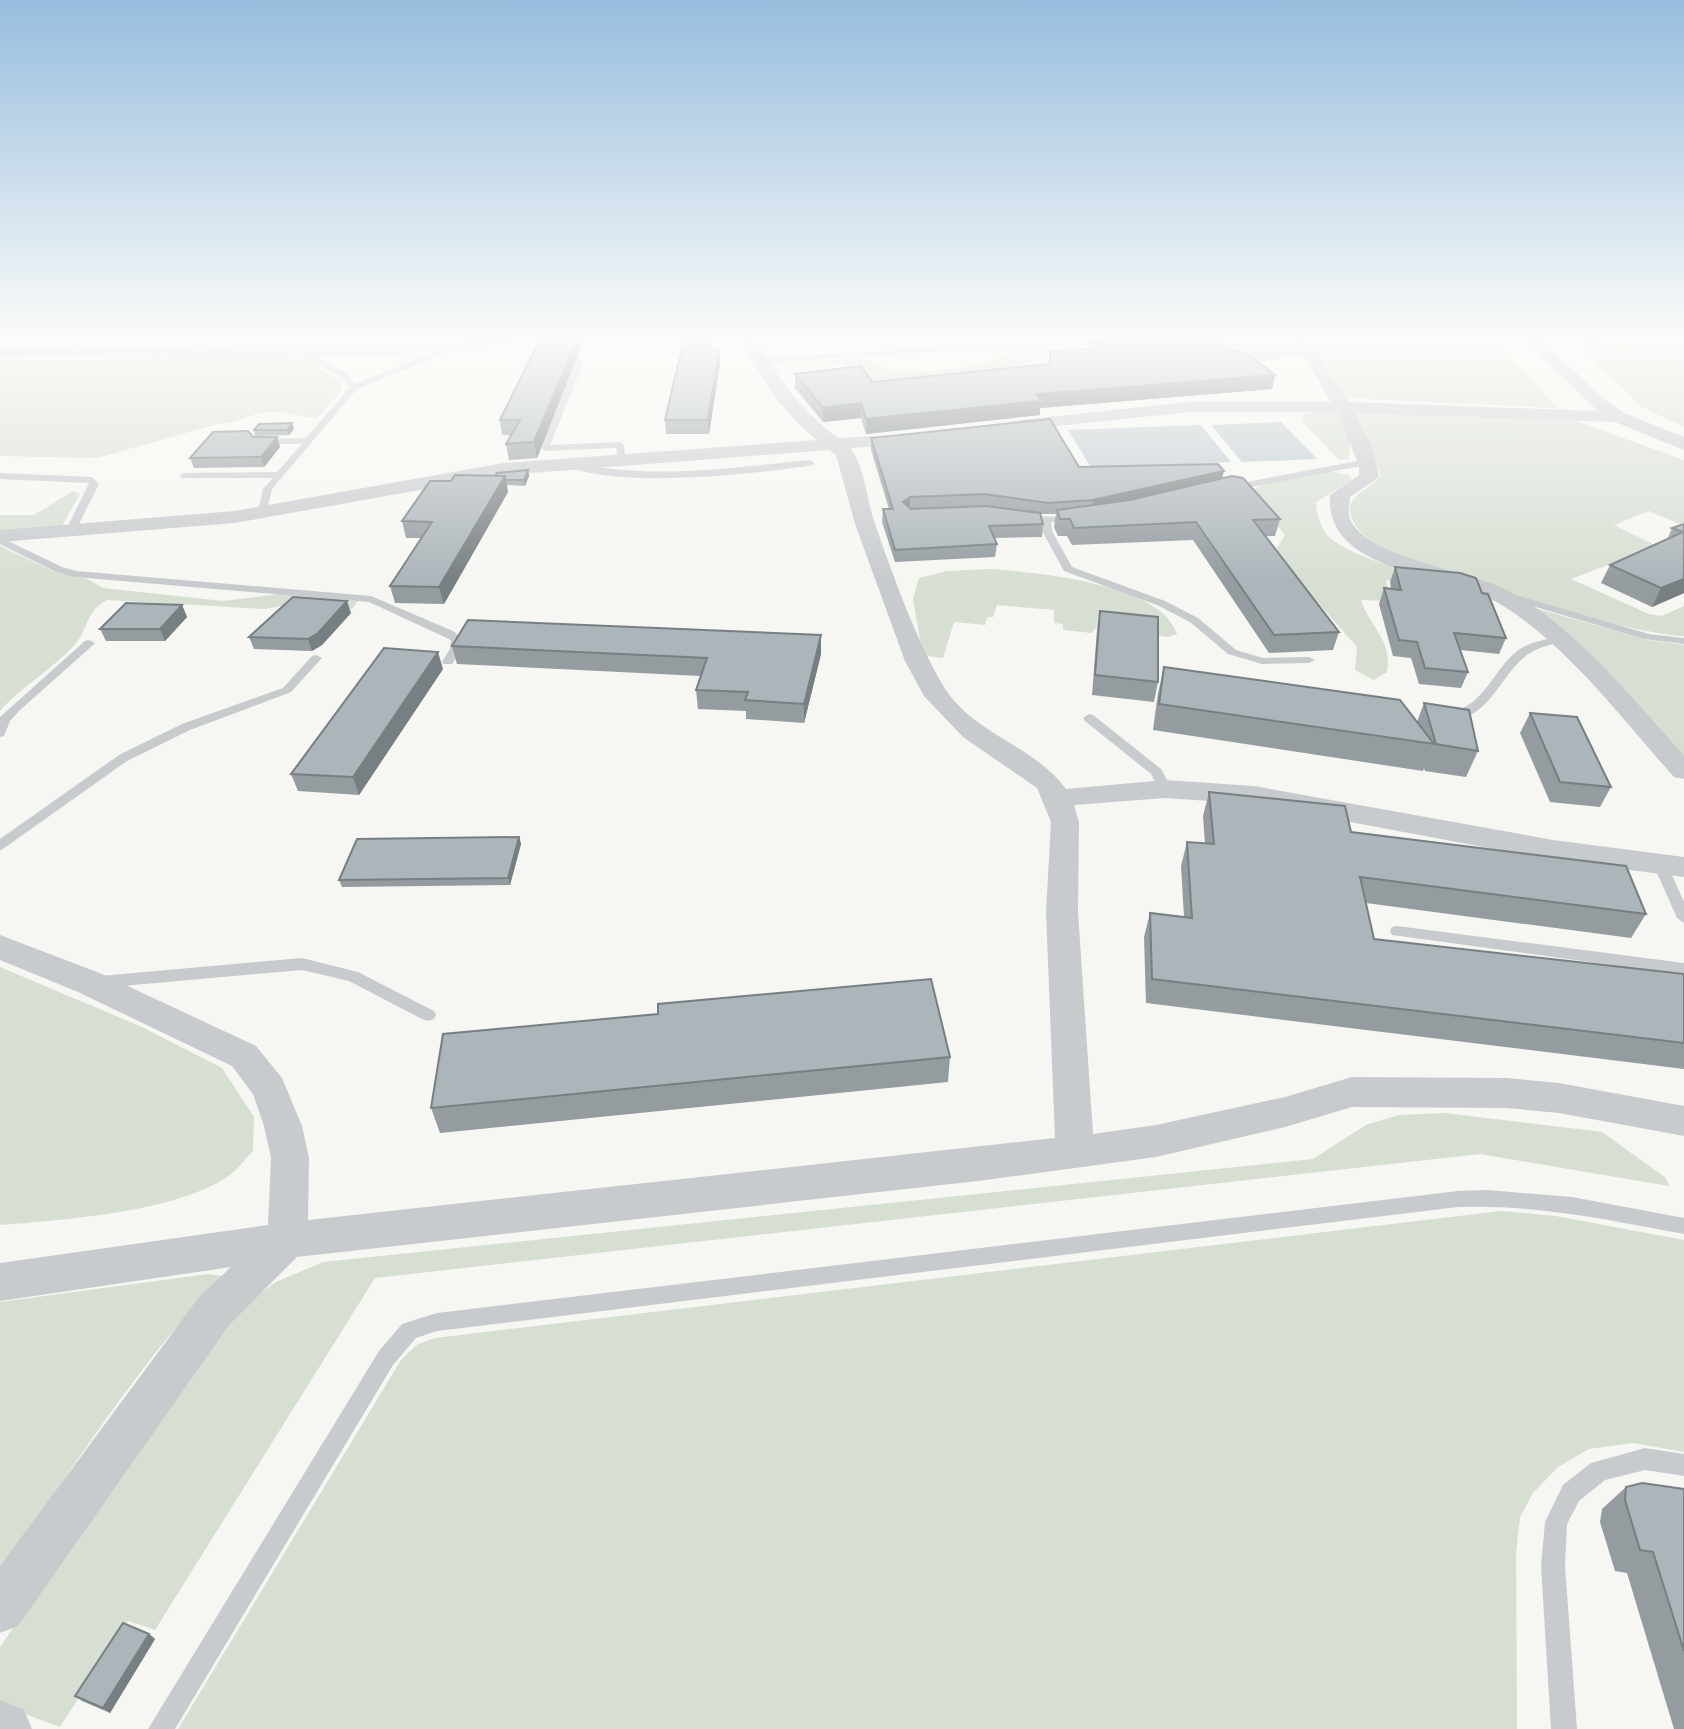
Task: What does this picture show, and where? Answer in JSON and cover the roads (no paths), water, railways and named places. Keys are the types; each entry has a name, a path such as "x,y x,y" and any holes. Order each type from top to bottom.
{"street":[{"path":"803,420 845,453 865,524 917,661 937,696 972,731 1047,782 1058,798 1065,822 1062,912 1075,1152"},
{"path":"990,428 1069,420"},
{"path":"1349,420 1368,462 1369,477 1340,495 1336,505 1337,517 1350,534 1367,547 1398,561 1493,591 1556,640 1604,685 1684,771"},
{"path":"1625,420 1684,444"},
{"path":"0,538 263,512 438,478 567,463 928,436"},
{"path":"1058,798 1165,789 1254,795 1317,804 1443,832 1672,866"},
{"path":"0,947 90,983 244,1056 269,1088 283,1126 290,1158 287,1240 214,1311 0,1608"},
{"path":"0,1282 287,1240 1156,1141 1285,1112 1352,1092 1507,1093 1559,1098 1684,1121"}],"lane":[{"path":"263,512 264,495 326,420"},
{"path":"556,420 545,448 620,445 623,461"},
{"path":"257,441 307,441"},
{"path":"1220,491 1252,481 1368,462"},
{"path":"567,463 596,473 627,475 810,463"},
{"path":"184,476 279,475"},
{"path":"0,476 92,480 94,484 70,532"},
{"path":"1018,518 1046,521 1092,518"},
{"path":"1046,521 1056,552 1068,569 1161,603 1194,620 1232,652 1262,661 1309,660"},
{"path":"0,538 58,569 75,574 371,599 457,639 456,649 448,662"},
{"path":"1493,591 1648,637 1684,641"},
{"path":"1445,718 1478,706 1507,668 1527,650 1556,640"},
{"path":"0,733 4,720 15,708 89,643"},
{"path":"0,846 123,758 186,727 287,690 316,658"},
{"path":"1089,718 1156,772 1165,789"},
{"path":"1672,866 1684,918"},
{"path":"1397,931 1684,969"},
{"path":"90,983 302,964 353,976 428,1015"},
{"path":"161,1729 386,1358 409,1331 437,1322 1458,1199 1495,1196 1552,1202 1684,1226"},
{"path":"1564,1729 1553,1566 1556,1522 1571,1493 1599,1471 1645,1459 1684,1465"}]}
